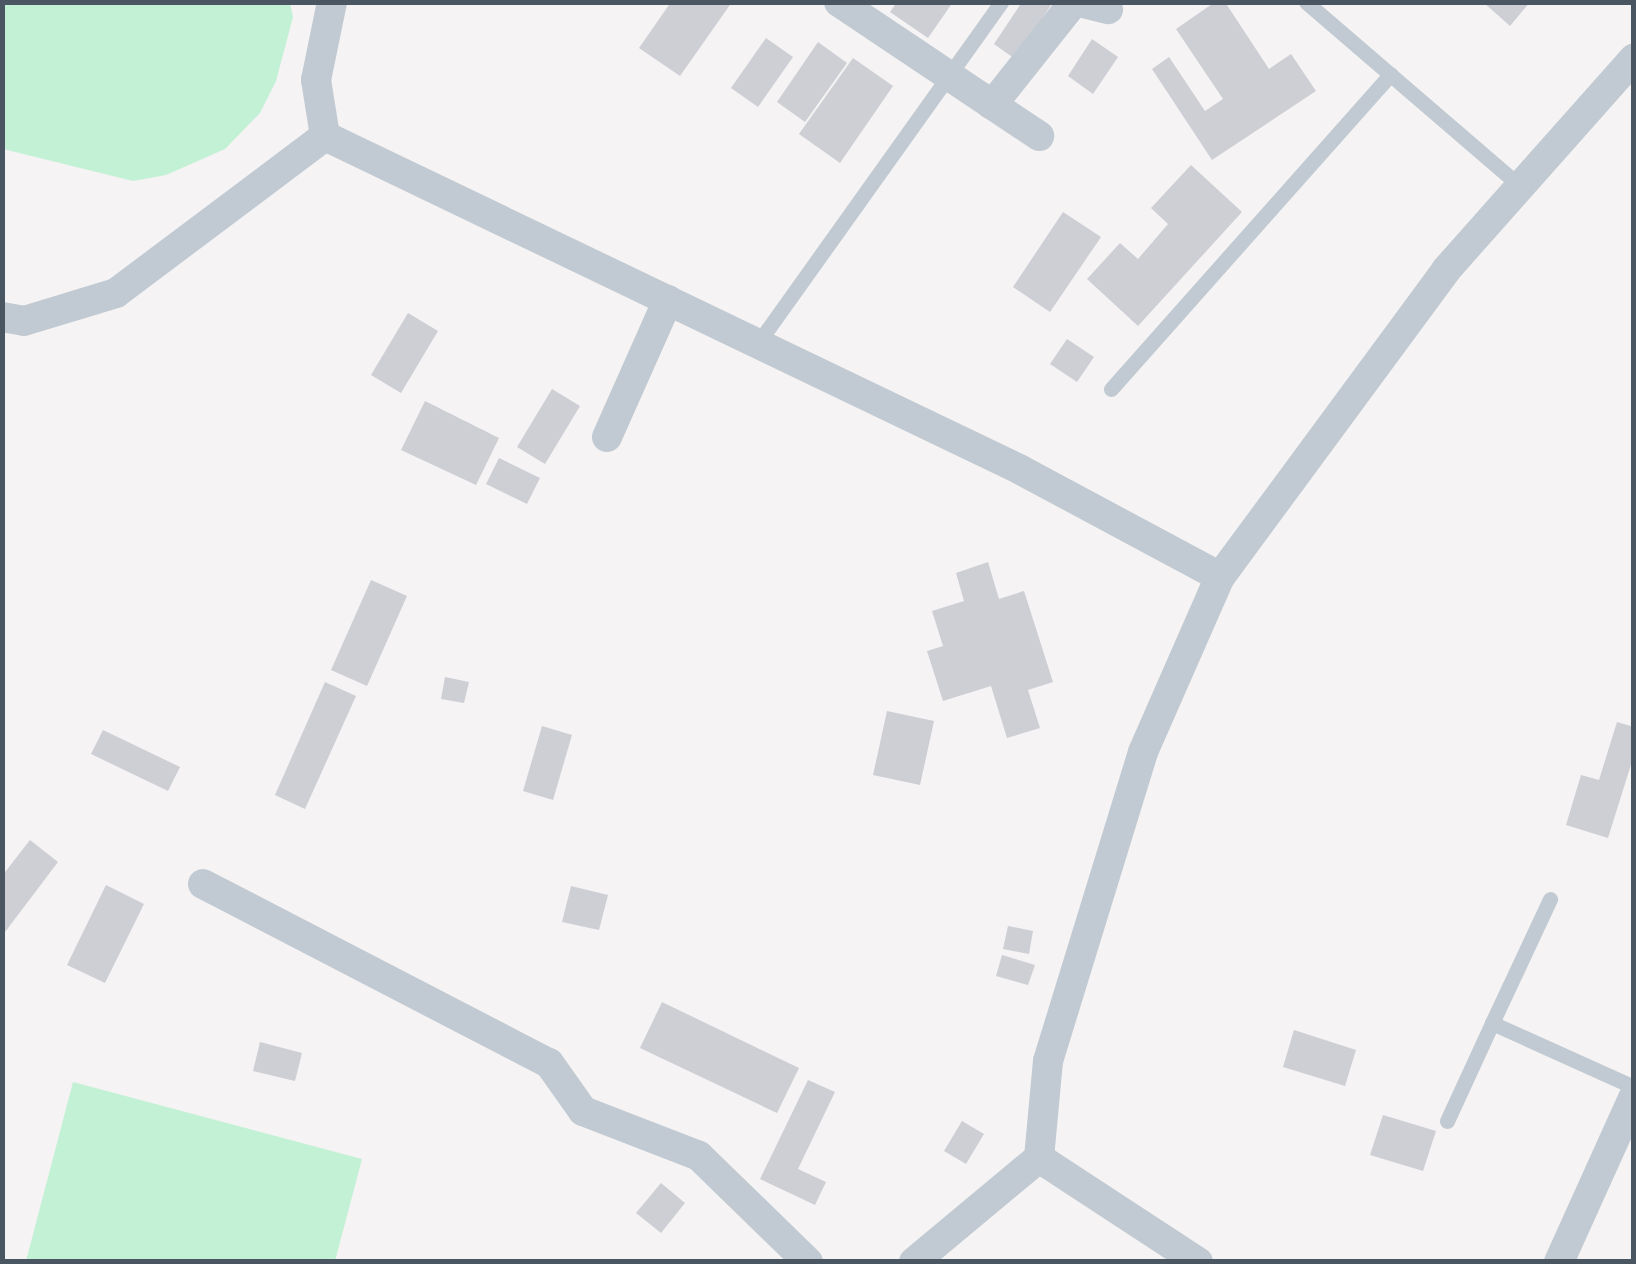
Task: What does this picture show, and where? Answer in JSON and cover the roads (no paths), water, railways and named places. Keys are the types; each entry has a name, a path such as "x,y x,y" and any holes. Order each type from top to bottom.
{"street":[{"path":"325,136 316,80 332,2"},
{"path":"839,2 1039,136"},
{"path":"992,105 1087,5"},
{"path":"914,1262 1039,1158 1048,1061 1143,752 1220,577 1446,270 1634,58"},
{"path":"325,136 1019,469 1220,577"},
{"path":"2,317 24,321 116,293 325,136"},
{"path":"607,437 668,300"},
{"path":"204,884 550,1063 583,1112 700,1156 808,1262"},
{"path":"1559,1262 1634,1096"},
{"path":"1039,1158 1198,1262"}],"lane":[{"path":"758,343 1001,2"},
{"path":"1306,2 1520,186"},
{"path":"1111,389 1391,74"},
{"path":"1447,1122 1550,899"},
{"path":"1492,1023 1634,1087"}]}
